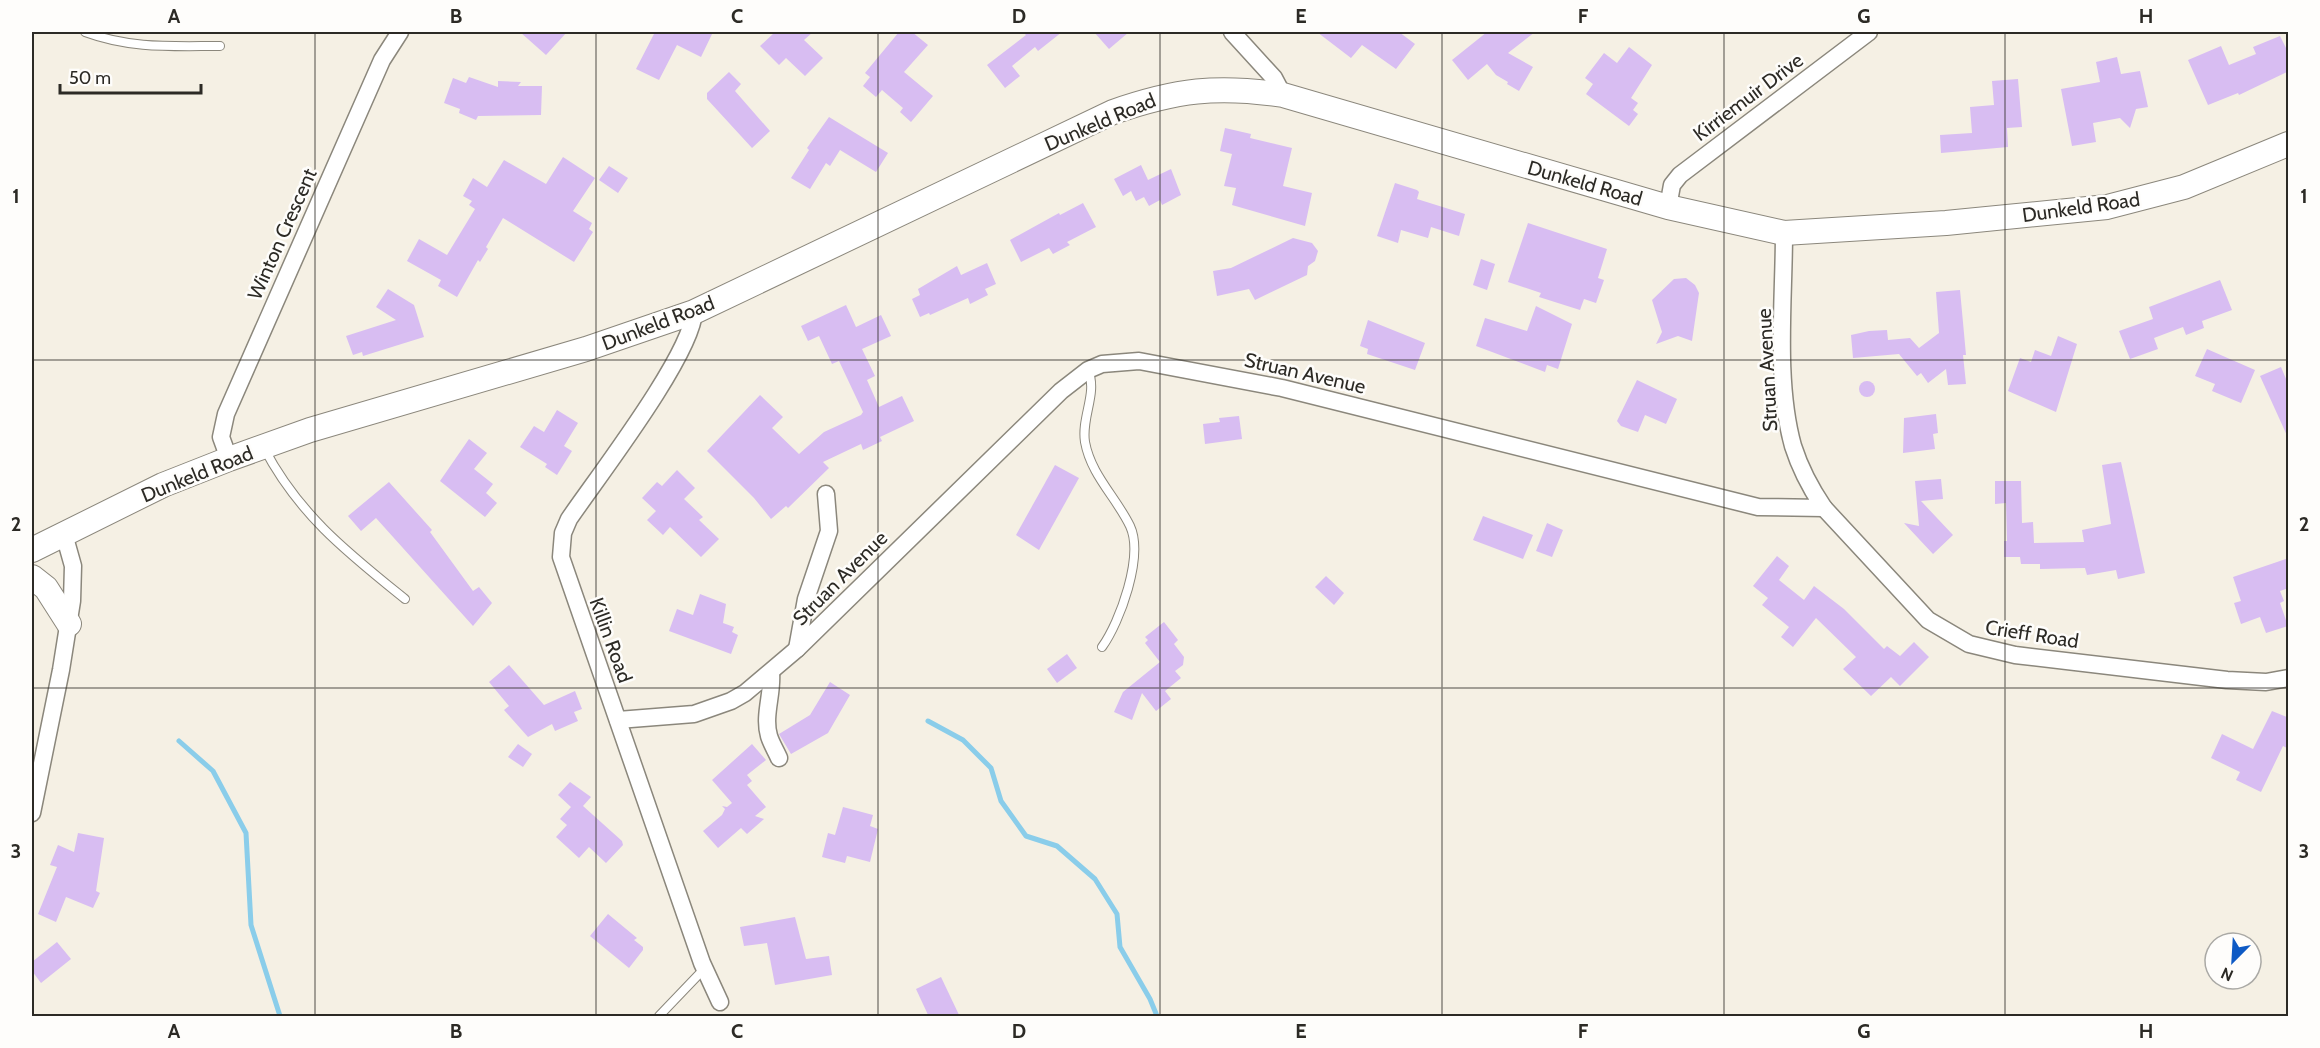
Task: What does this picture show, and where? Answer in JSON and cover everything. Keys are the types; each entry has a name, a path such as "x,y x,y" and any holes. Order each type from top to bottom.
{"main road":[{"name":"Dunkeld Road","path":"36,545 64,534 163,485 310,430 523,369 694,312 1113,112 1182,91 1235,89 1283,95 1668,207 1784,233 1946,223 2107,207 2184,188 2289,144"},
{"path":"32,577 46,588 69,624"}],"street":[{"name":"Winton Crescent","path":"229,459 221,437 226,414 382,60 400,32"},
{"path":"1232,32 1274,78 1283,95"},
{"name":"Kirriemuir Drive","path":"1668,207 1672,185 1680,175 1869,32"},
{"name":"Struan Avenue","path":"618,720 694,714 714,708 746,693 797,649 1061,391 1088,370 1102,364 1139,360 1282,388 1758,507 1824,508 1799,462 1789,425 1784,374 1784,233"},
{"name":"Killin Road","path":"694,312 692,329 676,360 569,519 562,533 561,557 704,969 720,1002"},
{"path":"797,649 806,599 829,531 826,494"},
{"name":"Crieff Road","path":"1824,508 1890,582 1928,620 1969,644 2015,655 2227,680 2266,682 2289,678"},
{"path":"32,813 69,624 74,572 64,534"},
{"path":"771,673 773,688 767,719 768,735 779,758"}],"lane":[{"path":"85,32 112,42 154,46 220,46"},
{"path":"1088,370 1092,388 1083,427 1086,444 1095,471 1129,525 1133,544 1125,601 1118,621 1102,647"},
{"path":"264,447 274,466 315,523 340,547 405,599"},
{"path":"659,1017 704,969"}],"building":[{"path":"520,32 567,32 546,55"},
{"path":"650,32 713,32 701,57 677,45 659,80 636,69 654,34"},
{"path":"775,32 813,32 804,40 823,58 805,76 786,58 779,65 760,46"},
{"path":"899,32 912,32 928,45 904,72 933,96 911,122 900,112 903,108 882,90 876,97 863,86 870,77 865,73"},
{"path":"1023,32 1062,32 1038,51 1035,47 1012,66 1020,76 1005,88 987,65 1026,35"},
{"path":"1094,32 1129,32 1109,49"},
{"path":"1317,32 1399,32 1415,44 1396,69 1362,45 1351,58"},
{"path":"1487,32 1535,32 1508,53 1533,67 1519,91 1496,75 1487,64 1468,80 1452,60"},
{"path":"2280,36 2289,54 2289,71 2239,95 2238,93 2208,105 2188,60 2221,46 2229,65 2256,54 2253,47"},
{"path":"1629,47 1652,65 1631,98 1638,103 1633,110 1638,114 1629,126 1586,94 1593,84 1585,78 1604,53 1617,63"},
{"path":"2117,57 2121,74 2140,71 2148,107 2136,109 2130,128 2120,118 2093,123 2096,142 2072,146 2061,89 2100,82 2096,62"},
{"path":"729,72 741,84 735,91 770,131 752,148 707,99 707,93"},
{"path":"469,77 498,87 498,81 521,82 518,86 542,86 541,115 478,116 476,120 459,113 460,109 444,103 453,78 466,83"},
{"path":"2018,79 2022,127 2007,128 2008,147 1941,153 1940,135 1972,133 1970,107 1994,105 1992,81"},
{"path":"829,117 888,153 876,172 840,150 830,166 826,163 810,189 791,178 809,150 807,148"},
{"path":"1225,128 1251,134 1250,138 1292,148 1283,186 1312,193 1305,226 1232,205 1236,188 1224,186 1232,154 1220,151"},
{"path":"563,157 595,178 573,211 592,223 589,229 593,232 574,262 503,218 486,247 488,249 480,262 478,260 457,297 438,286 441,280 407,261 419,239 447,255 475,209 469,205 472,201 463,196 473,178 487,187 504,160 546,184"},
{"path":"1141,165 1148,180 1171,169 1181,195 1162,205 1160,200 1149,206 1144,197 1136,201 1131,191 1123,196 1114,179"},
{"path":"609,166 628,178 618,193 599,180"},
{"path":"1395,183 1417,190 1419,192 1417,199 1465,214 1459,236 1431,227 1428,238 1401,230 1398,243 1377,236"},
{"path":"1083,203 1096,227 1067,242 1070,245 1053,254 1049,248 1021,262 1010,240 1059,213 1060,215"},
{"path":"1528,223 1607,249 1598,278 1604,280 1596,303 1584,299 1580,310 1539,297 1541,293 1508,282"},
{"path":"1293,238 1312,243 1318,251 1315,261 1308,266 1307,275 1255,300 1249,289 1217,296 1213,271 1231,268"},
{"path":"1481,259 1495,264 1487,290 1473,285"},
{"path":"987,263 996,284 985,289 988,295 970,304 968,298 930,315 929,313 920,317 912,299 920,295 918,289 957,266 961,275"},
{"path":"1686,278 1695,285 1699,293 1692,341 1678,336 1656,344 1662,332 1652,300 1674,279"},
{"path":"2220,280 2232,310 2202,321 2204,328 2186,335 2183,327 2154,338 2158,349 2130,359 2119,331 2153,319 2149,307"},
{"path":"388,289 414,305 424,337 363,356 362,352 353,355 346,336 396,320 376,307"},
{"path":"1960,290 1966,355 1963,355 1966,384 1948,385 1946,369 1928,383 1921,373 1917,376 1899,354 1853,358 1851,335 1869,331 1887,330 1888,340 1910,338 1919,348 1939,333 1936,292"},
{"path":"846,305 856,327 881,315 891,336 862,349 875,376 867,380 879,407 902,396 914,421 880,437 882,441 863,450 861,444 823,462 829,468 788,508 786,506 771,519 754,498 707,451 760,395 783,417 772,428 799,454 824,432 861,415 863,412 839,361 832,364 819,336 808,341 801,326"},
{"path":"1536,306 1572,324 1558,369 1547,365 1545,372 1476,346 1485,318 1527,331"},
{"path":"1368,320 1425,343 1415,370 1367,354 1368,349 1360,346"},
{"path":"2058,336 2077,344 2056,412 2008,391 2020,358 2031,362 2035,350 2051,356"},
{"path":"2207,349 2255,370 2241,403 2212,391 2215,384 2195,376"},
{"path":"2281,367 2289,386 2289,440 2260,376"},
{"path":"1637,380 1677,399 1666,424 1645,415 1638,432 1621,426 1617,421"},
{"path":"1867,381 1873,383 1875,389 1873,395 1867,397 1861,395 1859,389 1861,383"},
{"path":"557,410 578,423 564,446 572,451 557,475 545,467 547,464 520,447 534,426 544,432"},
{"path":"1936,414 1938,433 1933,434 1935,449 1903,453 1904,418"},
{"path":"1239,416 1242,439 1205,444 1203,424 1220,422 1219,418"},
{"path":"469,439 487,453 474,469 493,484 486,493 497,503 485,517 440,481"},
{"path":"2121,462 2145,573 2118,579 2116,570 2087,575 2085,568 2040,569 2040,564 2021,564 2020,557 2004,557 2004,541 2007,541 2006,503 1995,504 1995,481 2021,481 2022,523 2033,522 2034,543 2084,542 2082,530 2111,524 2102,465"},
{"path":"1055,465 1079,478 1039,550 1016,535"},
{"path":"677,470 695,488 684,499 703,517 699,520 719,539 701,557 670,527 663,535 647,520 656,511 642,498 657,482 662,486"},
{"path":"1941,479 1943,499 1921,501 1953,535 1933,554 1904,523 1919,526 1915,481"},
{"path":"389,482 432,530 430,532 473,591 479,587 492,603 473,626 376,518 361,531 348,516"},
{"path":"1483,516 1533,535 1523,559 1473,540"},
{"path":"1547,523 1563,530 1552,557 1536,551"},
{"path":"1777,556 1789,566 1779,580 1804,600 1814,586 1844,609 1884,649 1887,646 1900,656 1914,642 1929,657 1900,686 1891,677 1871,696 1843,669 1856,657 1816,618 1793,647 1781,637 1789,627 1762,605 1768,598 1753,586"},
{"path":"2289,558 2289,588 2280,591 2284,601 2280,603 2288,626 2266,633 2260,617 2241,624 2234,603 2241,601 2233,577"},
{"path":"1326,576 1344,593 1334,605 1315,587"},
{"path":"700,594 726,604 723,623 734,627 732,632 738,635 731,654 669,631 677,609 693,615"},
{"path":"1164,622 1178,640 1174,644 1184,657 1183,665 1175,671 1181,678 1165,691 1171,699 1156,711 1142,693 1132,720 1114,712 1123,692 1160,662 1145,643 1148,640 1145,637"},
{"path":"1067,654 1077,668 1057,683 1047,669"},
{"path":"509,665 544,705 575,691 582,709 574,712 578,721 555,731 552,724 528,737 504,710 509,706 489,682"},
{"path":"830,682 850,695 828,733 791,754 779,734 810,715"},
{"path":"2272,711 2289,718 2289,749 2283,746 2261,792 2236,780 2240,772 2211,758 2222,734 2253,749"},
{"path":"518,744 532,754 523,767 508,757"},
{"path":"752,744 766,760 747,775 752,781 747,785 766,807 755,816 764,819 747,834 741,828 718,848 703,831 722,815 725,809 722,806 727,807 732,803 712,780"},
{"path":"570,782 591,797 583,806 622,841 623,845 606,863 589,847 579,858 556,837 567,825 560,819 571,807 558,795"},
{"path":"843,807 873,815 870,826 878,829 870,862 847,856 845,863 822,857 828,833 835,835"},
{"path":"78,833 104,838 96,891 100,893 93,908 66,897 56,922 38,914 57,867 50,865 58,845 74,852"},
{"path":"608,914 637,938 634,940 643,947 629,968 590,936"},
{"path":"795,917 806,959 829,956 832,975 775,985 767,943 744,946 740,927"},
{"path":"57,942 71,959 41,983 32,971 32,962"},
{"path":"941,977 960,1017 929,1017 916,989"}],"waterway":[{"path":"928,721 963,740 991,768 1001,801 1026,836 1057,846 1095,879 1117,914 1120,947 1150,999 1157,1016"},
{"path":"179,741 213,771 246,833 251,925 280,1016"}]}
